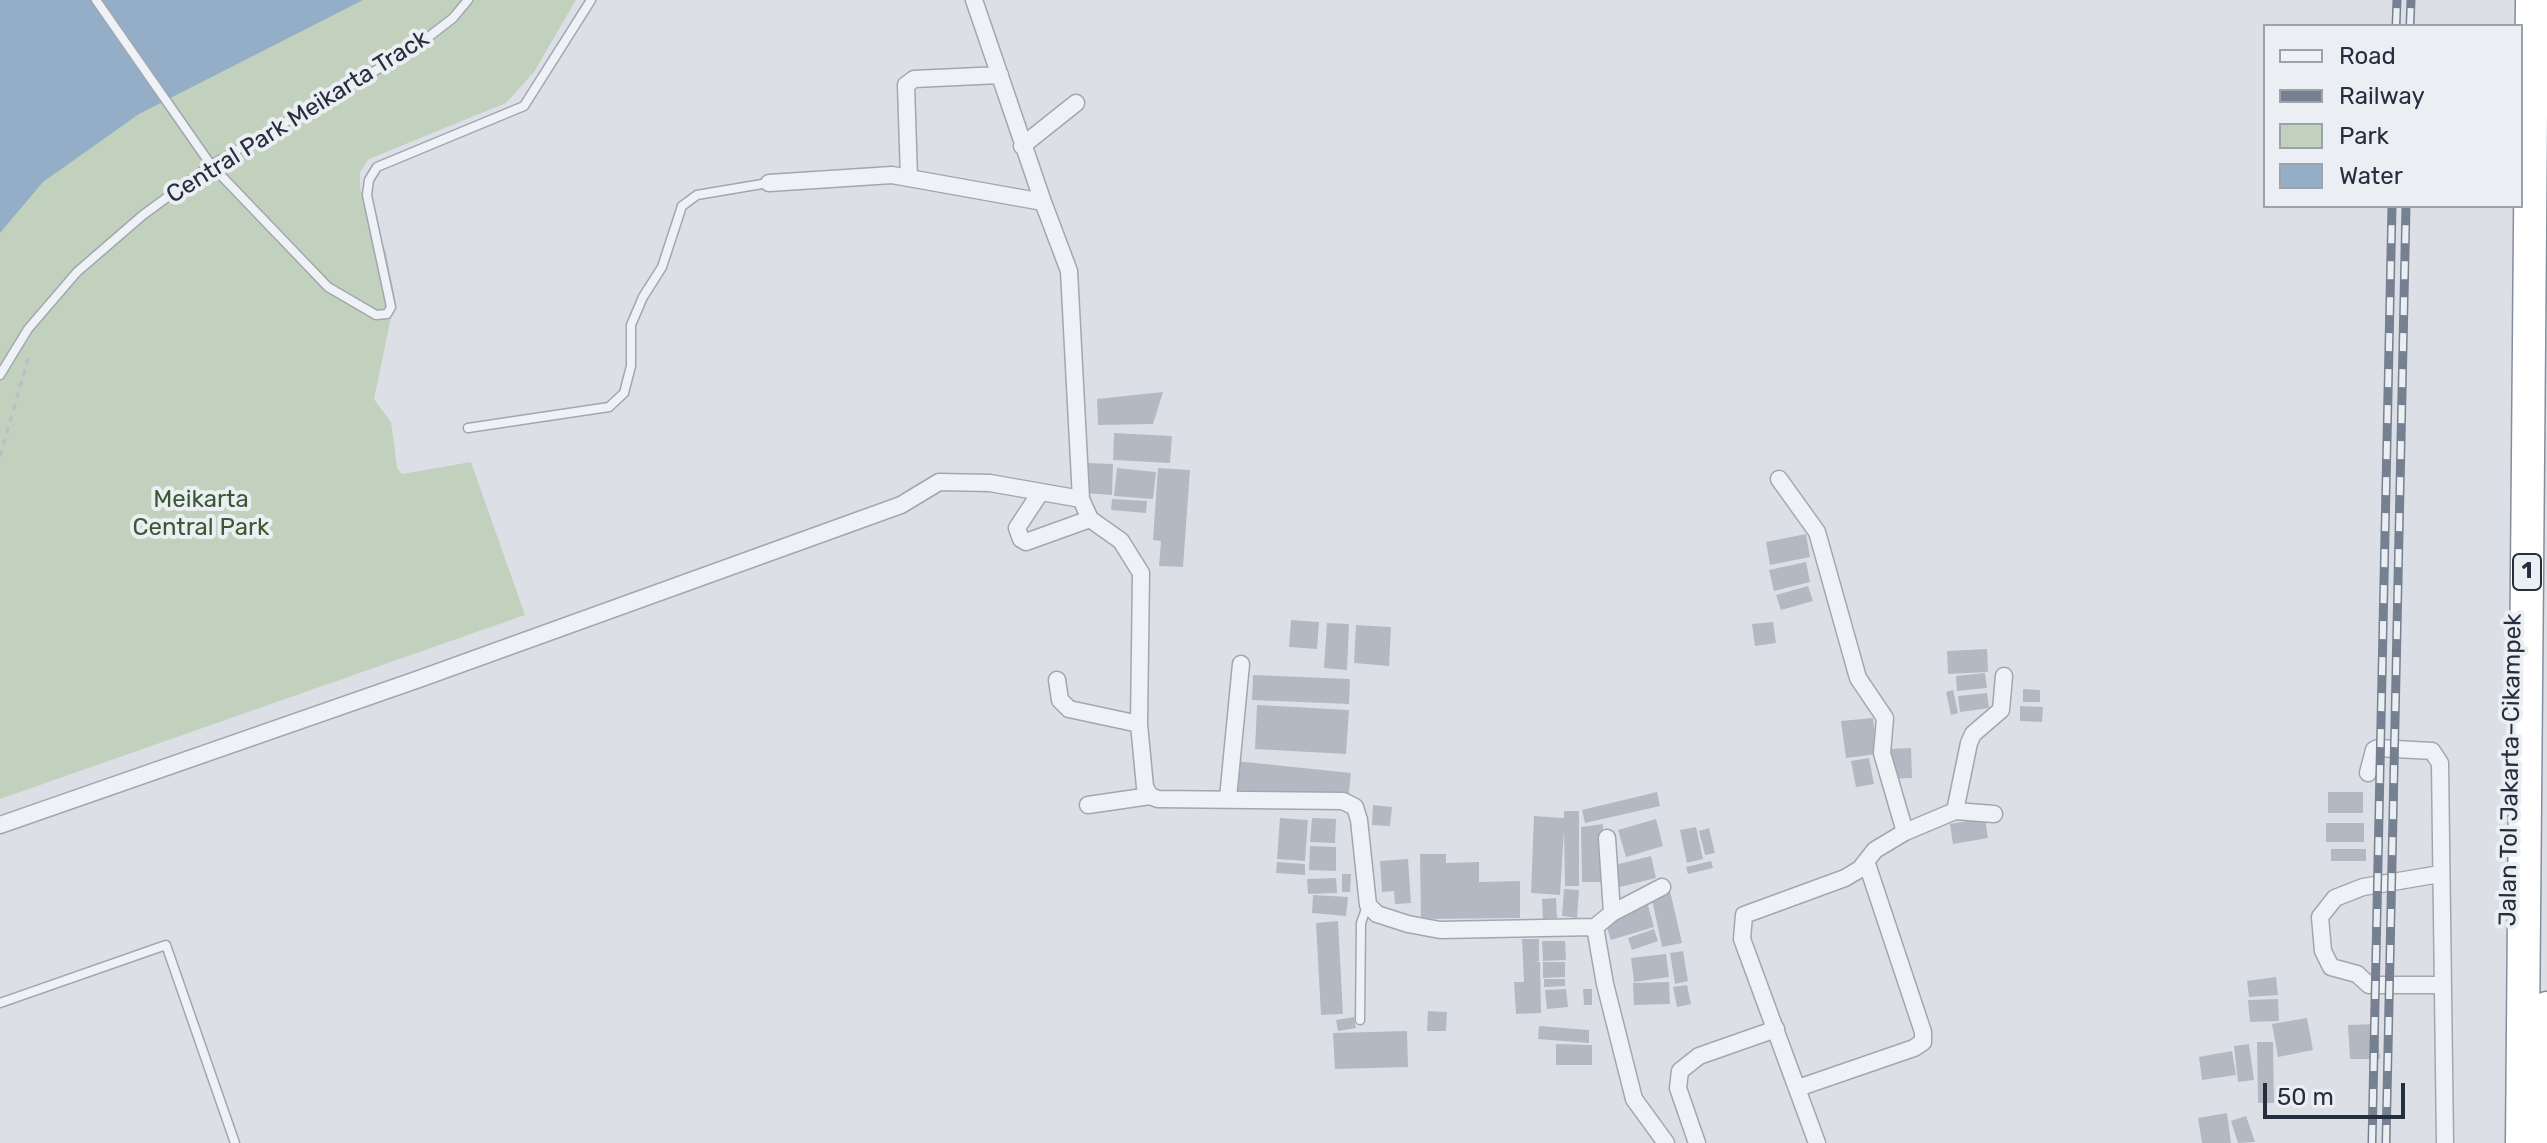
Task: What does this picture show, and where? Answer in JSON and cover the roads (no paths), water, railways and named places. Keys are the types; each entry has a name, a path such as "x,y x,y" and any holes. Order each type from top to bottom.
{"highway":[{"path":"2522,0 2522,24"},
{"name":"1","path":"2522,1143 2532,0"},
{"name":"Jalan Tol Jakarta–Cikampek","path":"2505,1143 2519,208"},
{"path":"2546,1143 2547,1008"}],"street":[{"path":"974,0 1022,146 1069,271 1081,499 1090,519 1121,541 1141,573 1139,724 1145,787 1150,796"},
{"path":"909,178 906,85 914,79 1000,75"},
{"path":"1022,146 1076,103"},
{"path":"769,183 840,175 909,178 1043,202"},
{"path":"1779,479 1817,532 1858,678 1885,718 1882,753 1905,832"},
{"path":"0,825 419,679 901,505 939,482 990,483 1081,499"},
{"path":"1040,493 1017,528 1021,539 1026,542 1090,519"},
{"path":"1228,798 1241,664"},
{"path":"1955,811 1969,743 1973,734 2001,710 2004,676"},
{"path":"1057,680 1060,700 1069,709 1139,724"},
{"path":"2368,773 2374,750 2378,748 2432,751 2438,757 2445,1143"},
{"path":"1088,805 1150,796 1158,799 1343,801 1355,807 1368,905 1387,917 1440,930 1595,927 1612,913 1662,887"},
{"path":"1817,1143 1742,939 1744,915 1845,878 1875,850 1905,832 1955,811 1994,814"},
{"path":"1607,838 1612,913"},
{"path":"1798,1088 1914,1048 1923,1042 1923,1032 1866,861"},
{"path":"2440,874 2363,887 2335,898 2320,917 2323,951 2331,967 2357,974 2369,985 2441,985"},
{"path":"1595,927 1605,984 1634,1099 1666,1143"},
{"path":"1697,1143 1678,1088 1680,1071 1699,1056 1776,1029"}],"lane":[{"path":"96,0 211,165 328,287 364,311 387,314 391,307 367,195 369,180 377,167 524,106 591,0"},
{"name":"Central Park Meikarta Track","path":"0,375 28,329 77,272 143,215 211,165 413,49 453,18 468,0"},
{"path":"468,428 609,407 624,393 631,366 631,325 643,297 662,267 682,206 697,195 769,183"},
{"path":"1360,1020 1361,923 1368,905"},
{"path":"0,1003 166,945 235,1143"}],"water":[{"path":"0,0 363,0 139,114 43,182 0,233"}],"railway":[{"path":"2396,24 2397,0"},
{"path":"2410,24 2411,0"},
{"path":"2372,1143 2392,208"},
{"path":"2386,1143 2406,208"}],"park label":[{"name":"Meikarta Central Park","path":"201,514"}]}
